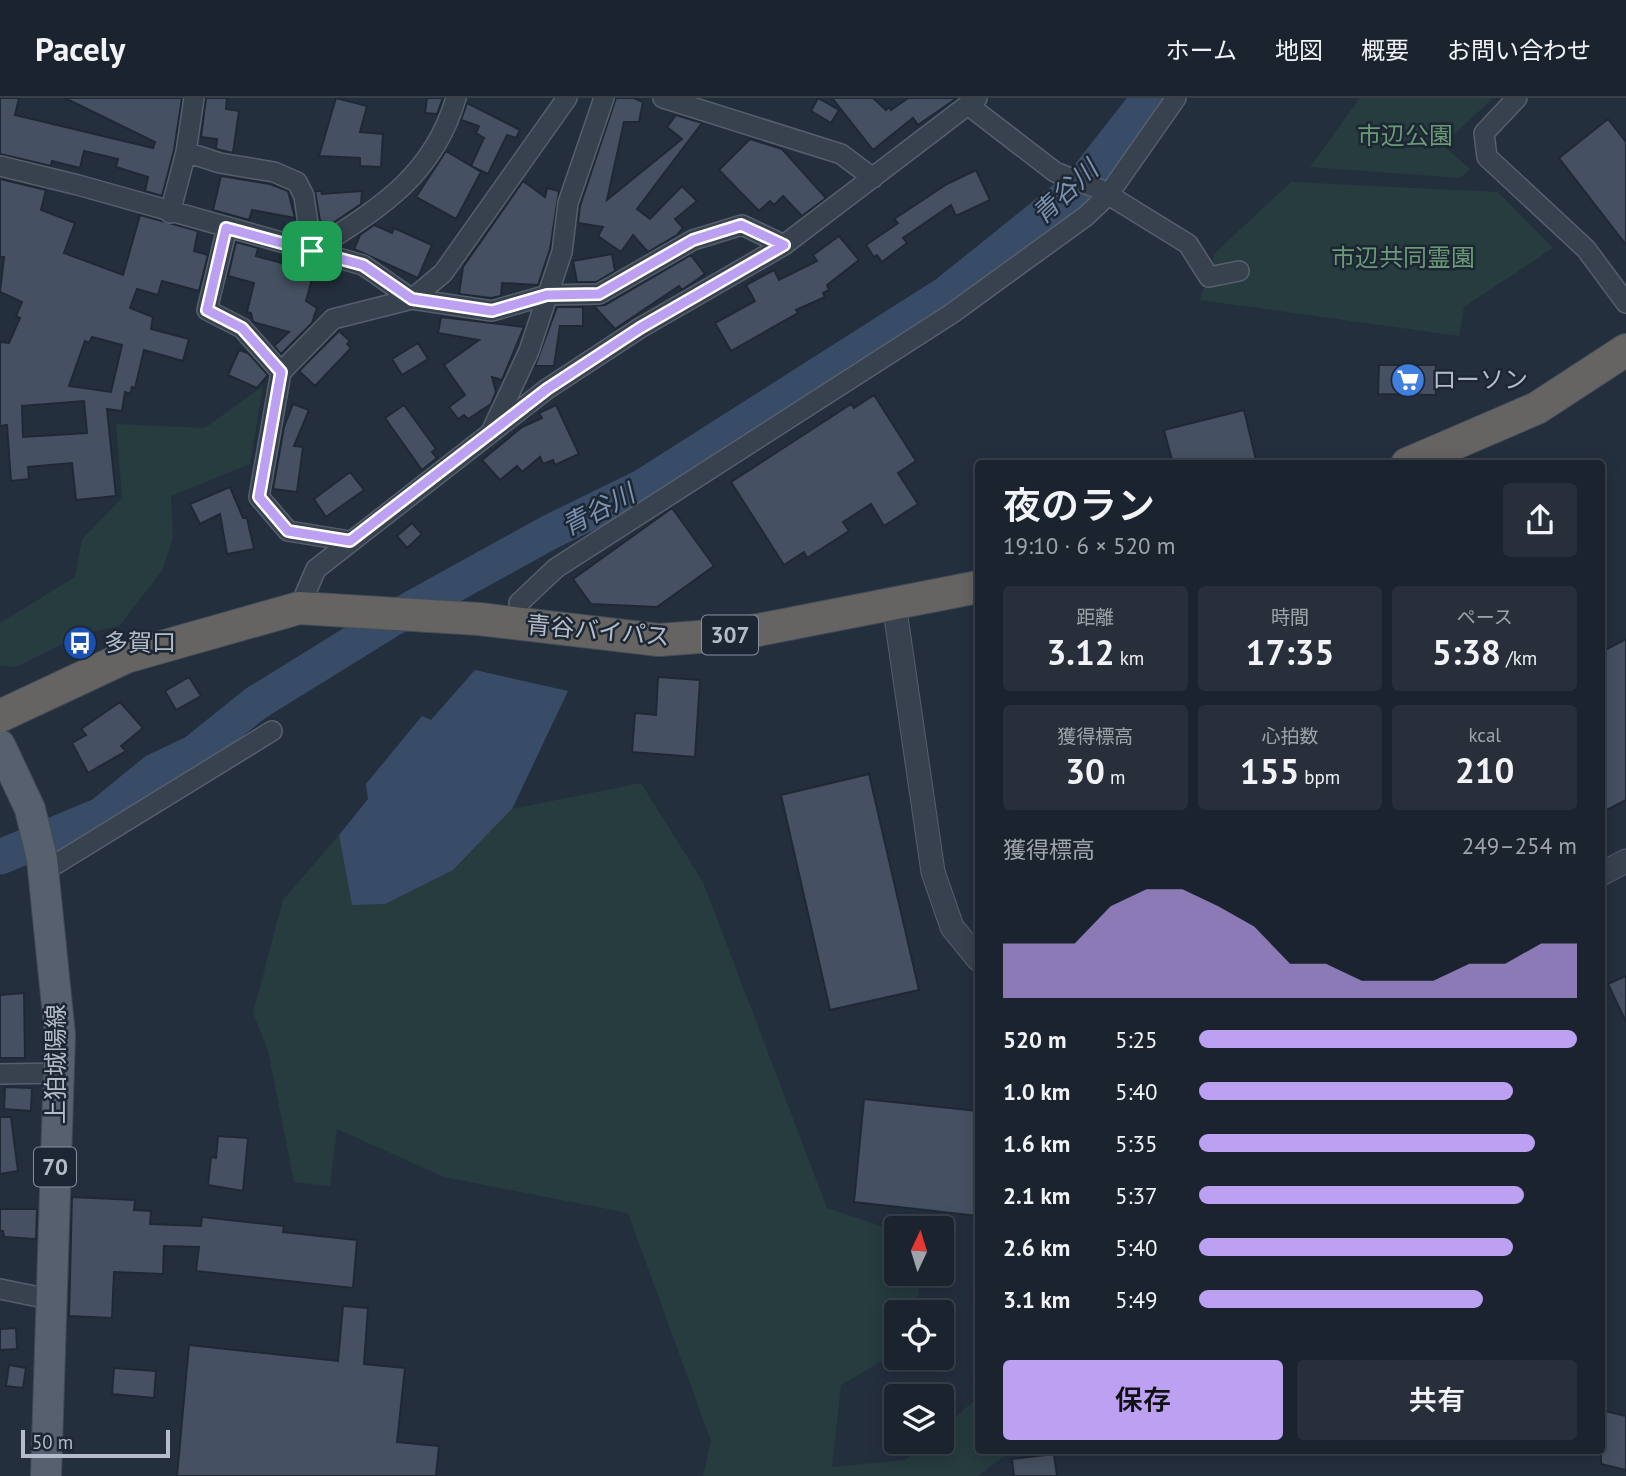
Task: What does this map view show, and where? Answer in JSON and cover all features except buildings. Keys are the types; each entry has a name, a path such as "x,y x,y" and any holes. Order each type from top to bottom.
{"highway":[{"path":"1416,460 1538,408 1626,350"},
{"name":"青谷バイパス","path":"299,608 479,619 659,640 738,634 975,588"},
{"name":"307","path":"0,716 126,657 299,608"}],"main road":[{"name":"上狛城陽線","path":"0,745 30,809 43,866 58,1011 46,1476"}],"street":[{"path":"170,213 186,152 194,98"},
{"path":"312,251 382,206 419,172 448,126 456,98"},
{"path":"412,299 443,273 567,98"},
{"path":"491,432 528,351 562,252 568,203 604,98"},
{"path":"663,98 690,102 841,154 873,178"},
{"path":"519,603 556,568 951,314 1086,216 1177,98"},
{"path":"1517,98 1484,133 1487,157 1586,249 1626,303"},
{"path":"299,608 316,569 547,389 640,328 784,245 973,101 1055,172 1103,192 1188,244 1209,276 1239,271"},
{"path":"186,152 220,163 274,172 297,182 304,196 312,251"},
{"path":"0,166 78,185 363,265 412,299"},
{"path":"350,541 288,531 259,497 281,372 333,319 412,299 492,311 547,295 599,294 693,240 741,225 784,245"},
{"path":"226,228 207,310 242,328 281,372"},
{"path":"894,603 933,872 952,927 975,955"},
{"path":"43,866 272,731"},
{"path":"1605,872 1626,861"},
{"path":"0,1074 58,1073"},
{"path":"0,1289 49,1299"}],"green space":[{"name":"市辺公園","path":"1360,98 1493,98 1443,145 1470,169 1460,178 1310,167"},
{"name":"市辺共同霊園","path":"1291,182 1498,192 1553,248 1464,307 1459,336 1200,300 1215,253"},
{"path":"263,386 250,464 171,496 173,538 162,571 119,626 83,634 16,667 0,666 0,623 75,577 82,539 122,498 116,424 205,428"},
{"path":"641,783 703,882 827,1208 884,1227 884,1286 919,1286 918,1300 884,1300 884,1360 841,1385 832,1467 905,1460 912,1454 954,1454 954,1418 975,1400 975,1454 1008,1454 978,1476 703,1476 711,1441 628,1213 444,1177 337,1129 330,1186 294,1182 268,1050 253,1013 283,900 339,835 352,904 453,870 512,809"}],"water":[{"path":"475,670 568,691 512,809 453,870 385,904 352,905 339,835 368,799 366,784 422,716 431,720"}],"waterway":[{"name":"青谷川","path":"0,857 101,815 155,771 195,752 256,703 387,622 550,532 642,487 947,293 1081,185 1149,98"}],"place":[{"name":"ローソン","path":"1408,380"},
{"name":"多賀口","path":"80,643"}],"route":[{"path":"741,225 784,245 640,328 547,389 350,541 288,531 259,497 281,372 242,328 207,310 226,228 312,251 363,265 412,299 492,311 547,295 599,294 693,240 741,225"}]}
